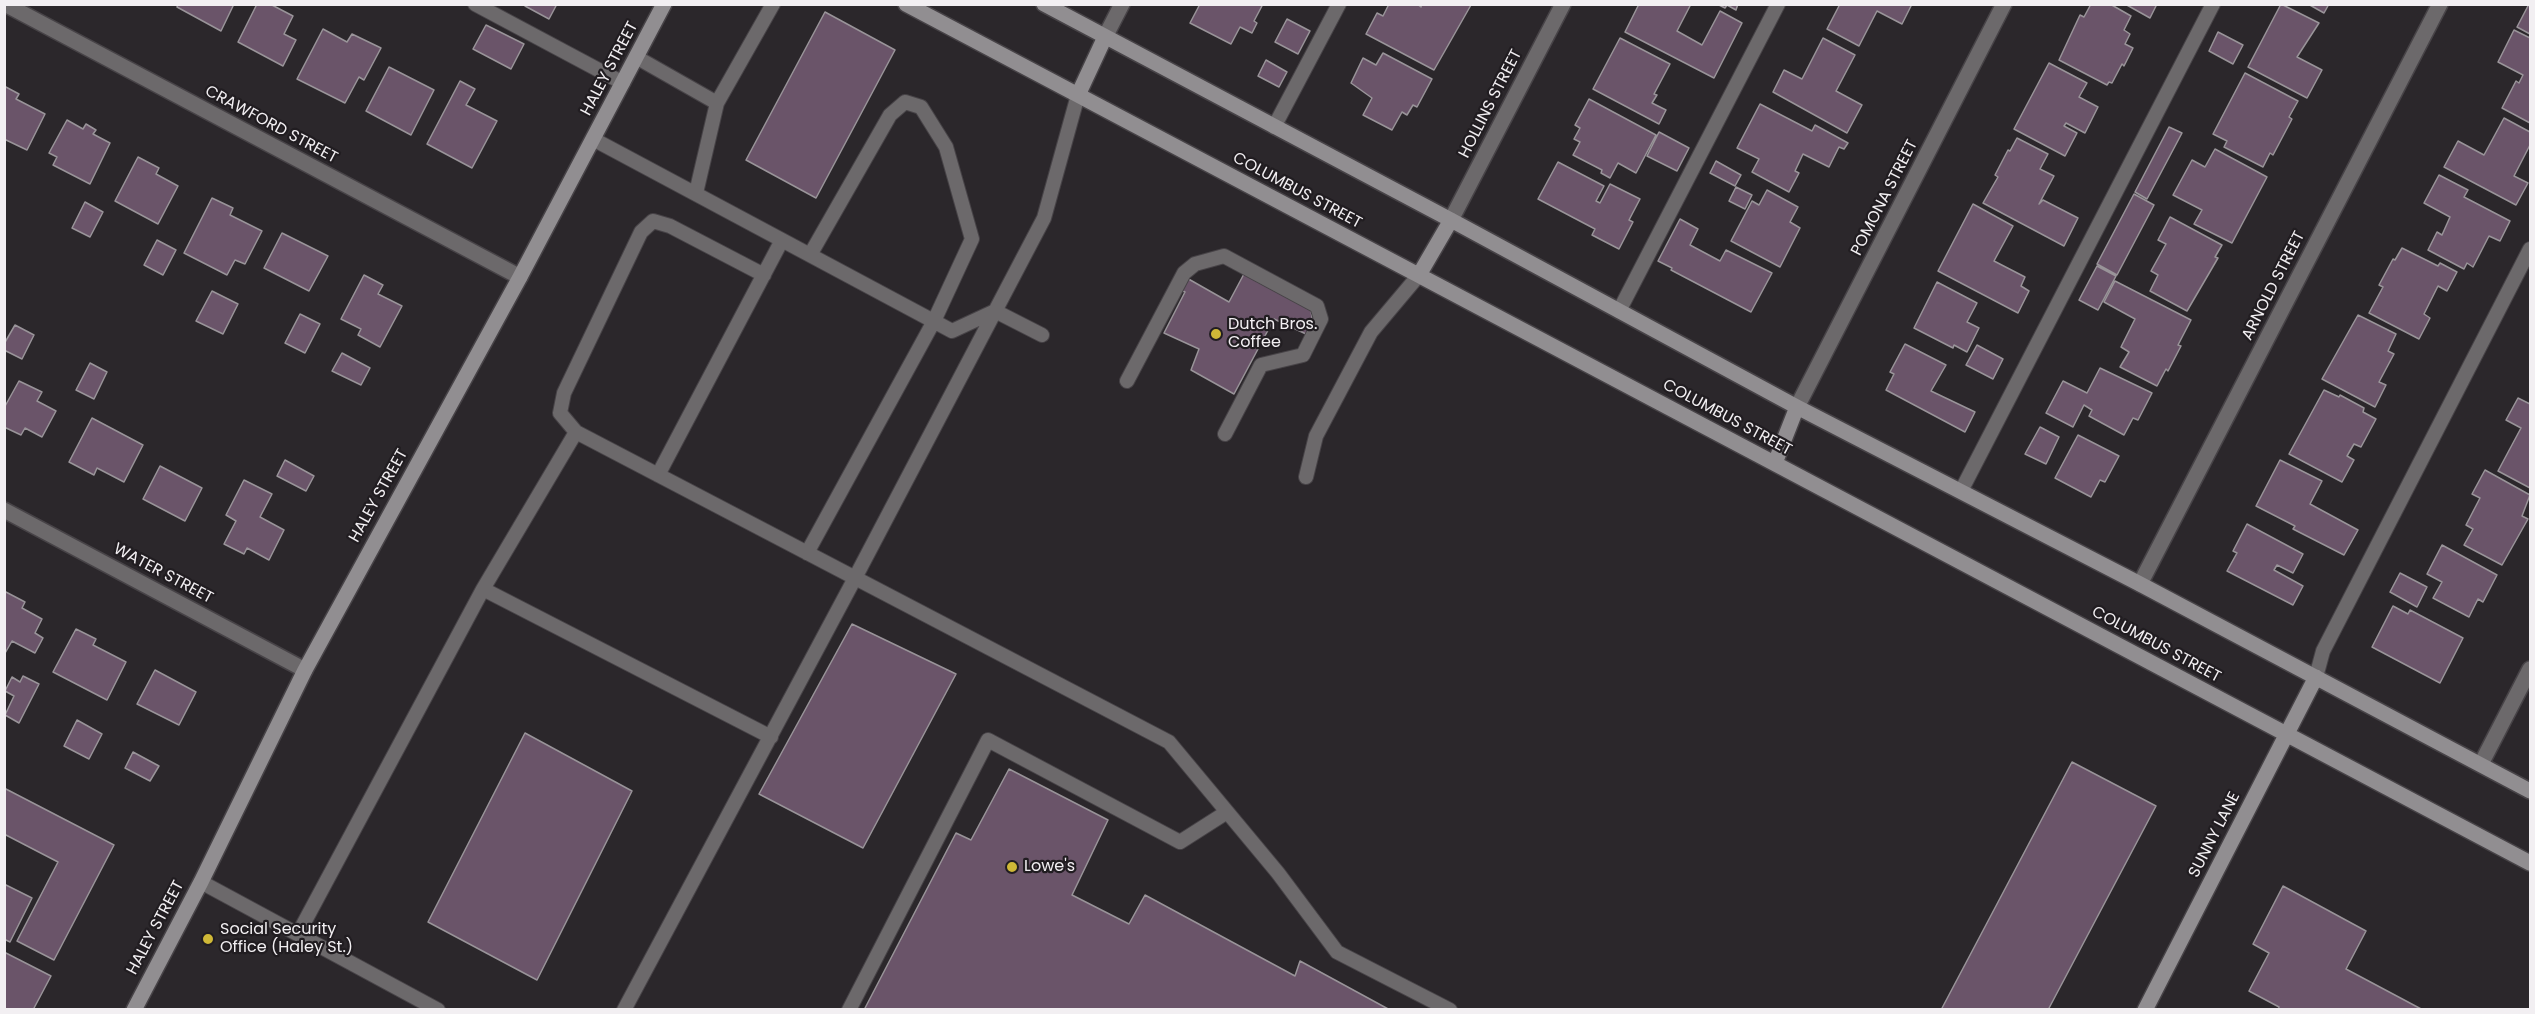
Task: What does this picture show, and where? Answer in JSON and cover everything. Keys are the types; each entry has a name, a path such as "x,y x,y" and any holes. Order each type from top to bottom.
{"main road":[{"name":"HALEY STREET","path":"134,1010 201,882 305,670 520,277 664,4"},
{"name":"COLUMBUS STREET","path":"906,4 2530,863"},
{"path":"1044,4 1797,407 2140,584 2530,791"},
{"path":"1078,95 1105,37"},
{"path":"1419,275 1451,220"},
{"path":"1774,463 1797,407"},
{"name":"SUNNY LANE","path":"2145,1010 2316,677"}],"street":[{"name":"CRAWFORD STREET","path":"5,4 520,277"},
{"path":"1105,37 1122,4"},
{"name":"HOLLINS STREET","path":"1451,220 1563,4"},
{"name":"POMONA STREET","path":"1797,407 2004,4"},
{"name":"ARNOLD STREET","path":"2140,584 2440,4"},
{"name":"WATER STREET","path":"4,510 305,670"},
{"path":"2481,764 2530,669"}],"lane":[{"path":"475,4 623,83"},
{"path":"696,193 717,103 774,4"},
{"path":"1275,127 1338,4"},
{"path":"1619,311 1778,4"},
{"path":"1961,491 2213,4"},
{"path":"636,57 717,103"},
{"path":"624,1010 771,737 1044,218 1078,95"},
{"path":"807,553 934,321 972,239 946,147 921,107 905,102 890,115 810,255"},
{"path":"593,139 952,331 995,311"},
{"path":"764,275 670,226 653,221 640,232 564,393 560,413 576,432 1169,742 1337,952 1450,1010"},
{"path":"658,475 782,240"},
{"path":"2316,677 2323,651 2530,249"},
{"path":"1127,381 1184,273 1195,264 1224,256 1317,306 1322,319 1303,355 1261,365 1225,434"},
{"path":"1306,477 1316,436 1371,332 1419,275"},
{"path":"995,311 1042,335"},
{"path":"298,934 483,589 576,432"},
{"path":"483,589 771,737"},
{"path":"849,1010 988,740 1180,842 1227,812"},
{"path":"201,882 438,1010"}],"building":[{"path":"178,4 234,4 221,31 177,7"},
{"path":"257,4 270,4 293,16 284,34 296,40 283,66 238,42"},
{"path":"526,4 557,4 549,19 525,6"},
{"path":"1200,4 1263,4 1254,21 1257,23 1252,33 1240,27 1231,44 1190,23"},
{"path":"1389,4 1417,4 1421,7 1422,4 1471,5 1434,70 1366,34 1377,13 1383,16"},
{"path":"1639,4 1691,4 1677,31 1702,45 1720,11 1742,23 1714,78 1625,32"},
{"path":"1717,4 1738,4 1736,10 1727,5 1725,8"},
{"path":"1840,4 1912,4 1902,24 1877,11 1859,46 1827,29"},
{"path":"2091,4 2110,4 2131,16 2124,30 2130,34 2125,44 2133,48 2124,66 2122,64 2112,83 2109,82 2107,85 2059,60 2080,15 2084,17"},
{"path":"2125,4 2157,4 2150,18"},
{"path":"2281,4 2319,23 2297,57 2322,70 2307,98 2248,67"},
{"path":"2308,4 2329,4 2324,13"},
{"path":"2530,4 2530,34 2517,27"},
{"path":"825,12 895,50 816,198 746,160"},
{"path":"1287,19 1310,31 1298,54 1275,42"},
{"path":"486,25 524,44 511,69 473,49"},
{"path":"323,29 347,42 352,34 381,48 364,80 359,77 345,103 297,79"},
{"path":"2514,30 2530,38 2530,123 2502,108 2516,81 2519,83 2523,75 2498,62"},
{"path":"2218,32 2243,45 2233,64 2209,51"},
{"path":"1620,38 1670,64 1654,94 1657,95 1652,103 1666,110 1659,124 1593,89"},
{"path":"1823,38 1855,55 1836,91 1862,105 1847,133 1773,92 1784,70 1802,79"},
{"path":"1383,53 1432,79 1417,107 1413,105 1407,115 1402,112 1392,130 1363,115 1372,98 1351,83 1363,58 1376,65"},
{"path":"1266,60 1287,72 1279,87 1258,76"},
{"path":"2049,63 2087,83 2079,97 2098,107 2085,133 2066,123 2064,126 2077,133 2065,156 2014,129"},
{"path":"389,67 434,90 411,135 366,111"},
{"path":"2245,73 2298,101 2289,117 2292,119 2273,155 2270,153 2263,167 2224,147 2227,141 2213,134"},
{"path":"460,81 475,89 466,105 497,121 472,168 427,144"},
{"path":"4,86 19,94 16,99 45,114 27,150 4,139"},
{"path":"1589,99 1656,135 1636,173 1618,163 1610,178 1601,173 1602,170 1573,155 1580,142 1574,139 1580,128 1575,125"},
{"path":"1760,104 1812,131 1815,125 1848,143 1844,149 1839,147 1829,167 1803,154 1795,171 1799,173 1789,192 1752,172 1759,159 1737,148"},
{"path":"2504,118 2530,132 2530,145 2514,176 2528,183 2516,205 2444,167 2458,141 2484,155"},
{"path":"67,120 83,129 86,124 96,130 93,134 110,143 90,184 53,165 57,157 49,153"},
{"path":"2169,127 2182,133 2147,199 2135,192"},
{"path":"1659,132 1689,148 1677,171 1647,156"},
{"path":"2017,138 2048,154 2040,169 2054,176 2039,204 2043,200 2078,218 2064,246 1983,203 1998,177 1995,175 2008,150 2010,151"},
{"path":"2215,149 2267,177 2232,243 2194,224 2202,210 2173,195 2192,160 2205,167"},
{"path":"138,157 159,168 156,174 178,186 158,224 115,201"},
{"path":"1716,161 1741,175 1735,186 1710,173"},
{"path":"1558,162 1604,186 1596,201 1600,203 1610,184 1640,199 1629,220 1633,222 1619,249 1592,235 1595,229 1538,199"},
{"path":"2439,175 2468,190 2464,197 2510,221 2500,241 2489,236 2473,267 2467,263 2464,269 2428,250 2437,232 2442,235 2450,217 2424,203"},
{"path":"1736,187 1752,195 1745,209 1729,201"},
{"path":"1767,190 1798,207 1790,222 1800,228 1780,267 1731,241 1752,201 1759,205"},
{"path":"2134,194 2154,205 2117,275 2097,264"},
{"path":"212,198 233,208 230,215 262,231 245,264 235,260 227,275 184,253"},
{"path":"85,202 103,212 90,237 72,228"},
{"path":"1973,204 2013,226 1994,261 2025,277 2021,286 2029,291 2018,313 1938,271"},
{"path":"2170,217 2222,245 2215,257 2218,258 2187,311 2150,291 2158,275 2151,271 2166,244 2158,240"},
{"path":"1680,219 1698,229 1690,245 1720,261 1726,250 1772,273 1751,312 1658,261"},
{"path":"282,233 328,256 309,291 264,268"},
{"path":"157,240 176,250 163,275 144,265"},
{"path":"2402,248 2438,266 2440,263 2457,272 2447,291 2438,286 2424,314 2430,318 2419,339 2369,313 2383,287 2379,285 2393,259 2395,260"},
{"path":"2097,266 2116,276 2098,310 2079,300"},
{"name":"Dutch Bros. Coffee","path":"1245,272 1310,304 1314,331 1306,334 1274,319 1234,394 1191,370 1199,349 1164,333 1185,292 1178,289 1185,277 1229,302"},
{"path":"364,275 383,285 378,294 402,306 380,347 358,335 361,329 341,319"},
{"path":"2115,281 2191,320 2178,345 2181,346 2157,386 2120,367 2129,352 2121,347 2135,319 2104,302"},
{"path":"1937,282 1977,303 1967,322 1979,328 1967,352 1954,345 1953,348 1914,328"},
{"path":"212,291 238,304 223,334 196,321"},
{"path":"300,314 320,324 305,353 285,343"},
{"path":"2358,315 2396,334 2388,351 2394,354 2379,382 2386,385 2375,407 2322,379"},
{"path":"15,325 34,335 22,359 4,350 4,344"},
{"path":"1905,344 1946,365 1931,391 1975,412 1965,432 1886,390 1894,374 1890,372"},
{"path":"1977,345 2003,359 1993,379 1966,365"},
{"path":"342,353 370,368 361,385 332,371"},
{"path":"90,363 107,372 94,399 76,390"},
{"path":"2100,368 2152,393 2138,420 2133,418 2124,435 2089,416 2092,410 2084,405 2073,427 2046,413 2063,381 2087,393"},
{"path":"19,381 42,392 37,401 56,411 42,437 25,428 21,435 4,427 4,408"},
{"path":"2324,390 2339,397 2340,395 2364,408 2363,412 2376,419 2361,447 2354,444 2347,456 2354,460 2342,482 2289,454"},
{"path":"2518,398 2530,404 2530,488 2498,471 2521,428 2506,420"},
{"path":"92,418 143,445 124,482 97,468 94,475 69,462"},
{"path":"2040,427 2059,437 2046,464 2025,454"},
{"path":"2078,435 2119,456 2105,482 2100,480 2091,497 2055,478"},
{"path":"285,460 314,476 306,491 277,476"},
{"path":"2280,460 2322,481 2310,504 2358,530 2344,555 2293,529 2295,526 2256,506"},
{"path":"160,466 202,488 185,521 143,499"},
{"path":"2485,470 2530,495 2522,516 2528,519 2502,565 2464,545 2473,529 2466,525 2480,498 2472,494"},
{"path":"244,480 272,494 260,517 284,530 269,560 247,548 244,554 224,544 236,521 226,515"},
{"path":"2247,524 2303,554 2293,573 2277,565 2274,570 2303,586 2293,605 2227,571 2237,553 2233,551"},
{"path":"2442,545 2497,575 2483,602 2478,599 2469,617 2433,598 2442,582 2427,574"},
{"path":"2400,573 2427,587 2417,607 2390,592"},
{"path":"4,591 25,602 22,608 42,619 35,633 43,638 35,653 12,641 4,655"},
{"path":"2393,606 2408,614 2410,610 2463,638 2440,683 2372,647"},
{"path":"852,624 956,674 863,848 759,794"},
{"path":"76,629 96,639 93,645 126,662 107,700 53,672"},
{"path":"155,670 196,692 179,725 137,704"},
{"path":"23,676 39,684 19,723 5,715 14,696 5,691 12,677 20,682"},
{"path":"77,720 102,734 89,759 64,746"},
{"path":"525,733 632,791 537,980 428,922"},
{"path":"133,752 159,766 150,781 125,768"},
{"path":"2072,762 2156,806 2048,1010 1941,1010"},
{"name":"Lowe's","path":"1009,769 1108,820 1072,895 1129,924 1145,895 1295,976 1300,961 1390,1010 864,1010 956,833 971,840"},
{"path":"4,788 114,845 54,960 17,941 58,862 4,834"},
{"path":"4,884 32,898 10,942 4,939"},
{"path":"2283,886 2366,931 2346,969 2423,1010 2278,1010 2279,1007 2249,991 2269,953 2253,944"},
{"path":"4,952 51,976 33,1010 4,1009"}],"place":[{"name":"Dutch Bros. Coffee","path":"1216,334"},
{"name":"Lowe's","path":"1012,867"},
{"name":"Social Security Office (Haley St.)","path":"208,939"}]}
